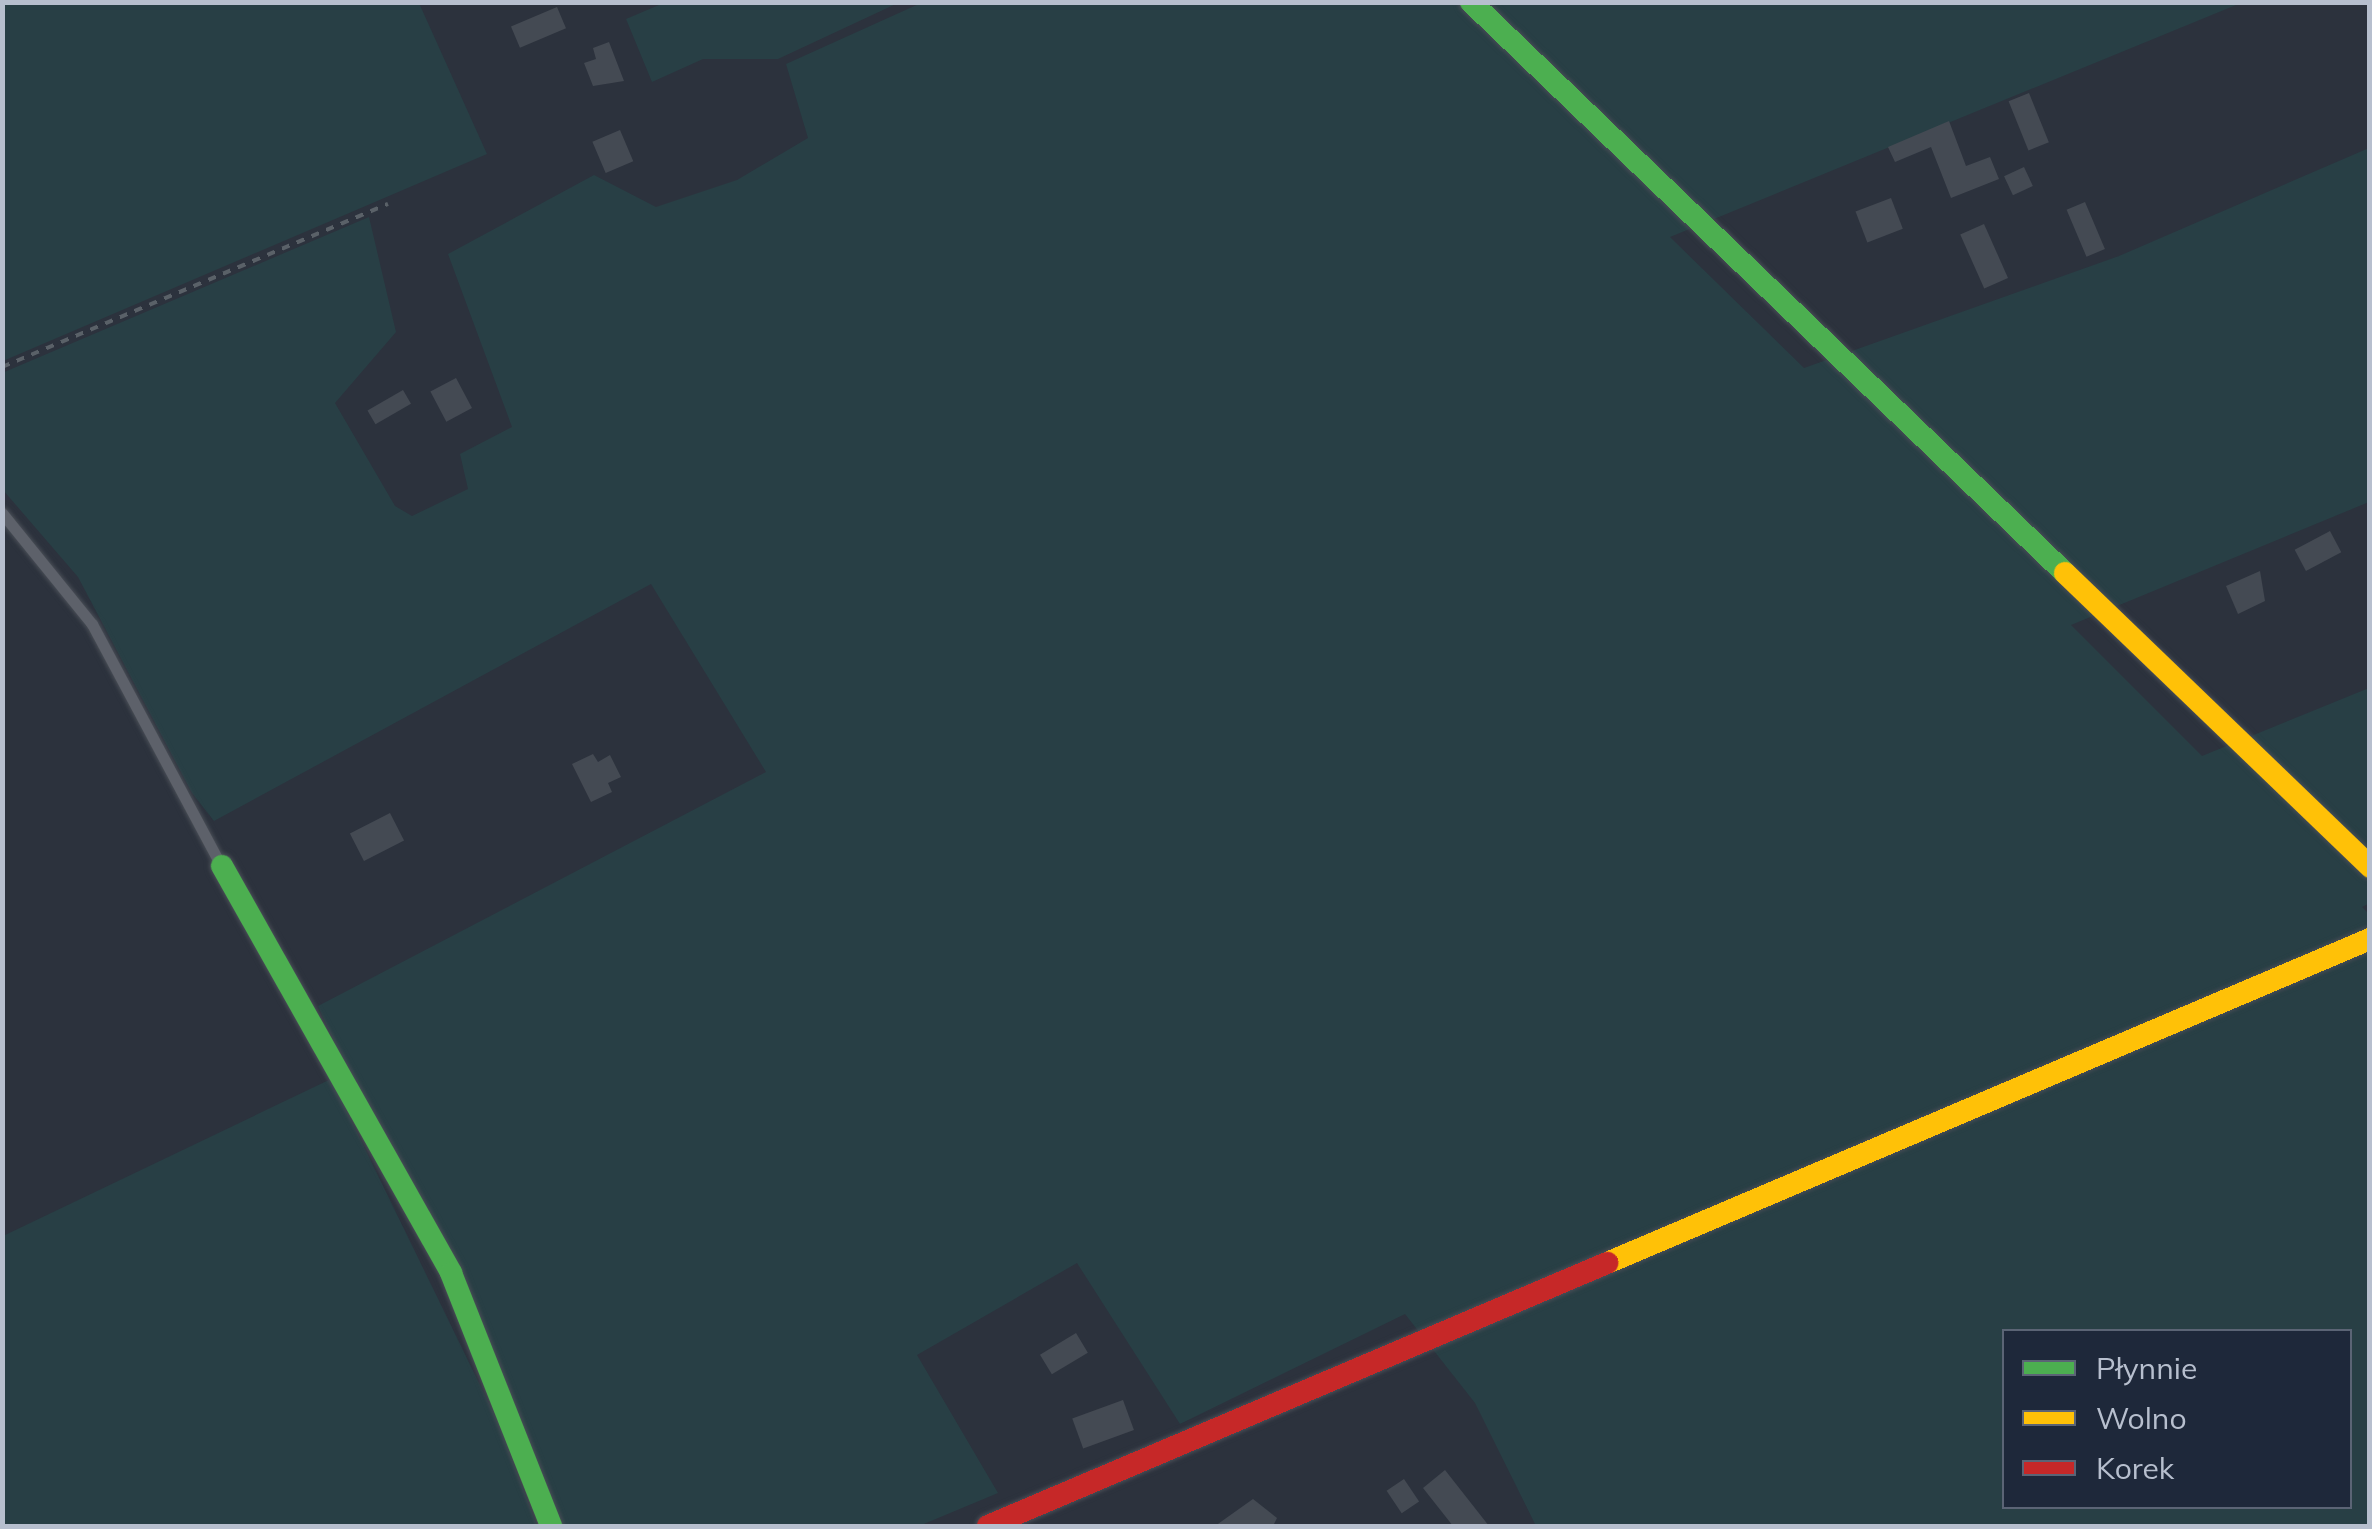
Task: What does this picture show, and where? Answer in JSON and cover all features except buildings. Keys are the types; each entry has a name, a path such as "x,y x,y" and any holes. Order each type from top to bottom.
{"street":[{"path":"1471,2 2370,866"},
{"path":"222,866 451,1274 550,1526"},
{"path":"988,1526 2370,940"}],"lane":[{"path":"2,514 92,624 222,866"}],"path":[{"path":"2,368 388,204"}],"green space":[{"path":"666,2 898,3 778,59 703,59 652,82 626,19"},
{"path":"2,3 419,3 487,154 3,361"},
{"path":"921,3 2241,3 1670,237 1804,368 2119,256 2369,148 2369,502 2071,625 2202,756 2369,688 2370,903 2362,907 2370,915 2369,1526 1536,1526 1475,1403 1405,1314 1180,1424 1077,1263 917,1355 998,1493 919,1526 554,1526 318,1006 766,772 651,584 214,821 192,793 78,577 3,490 2,373 369,217 396,332 335,403 395,506 412,516 468,489 460,454 512,427 448,254 594,175 656,207 737,180 808,138 786,64"},
{"path":"331,1079 498,1422 537,1526 3,1526 3,1236"}],"traffic: fast":[{"path":"1471,2 2065,573"},
{"path":"222,866 451,1273 551,1526"}],"traffic: slow":[{"path":"2065,573 2370,867"},
{"path":"1607,1263 2370,939"}],"traffic: jam":[{"path":"988,1526 1607,1263"}]}
